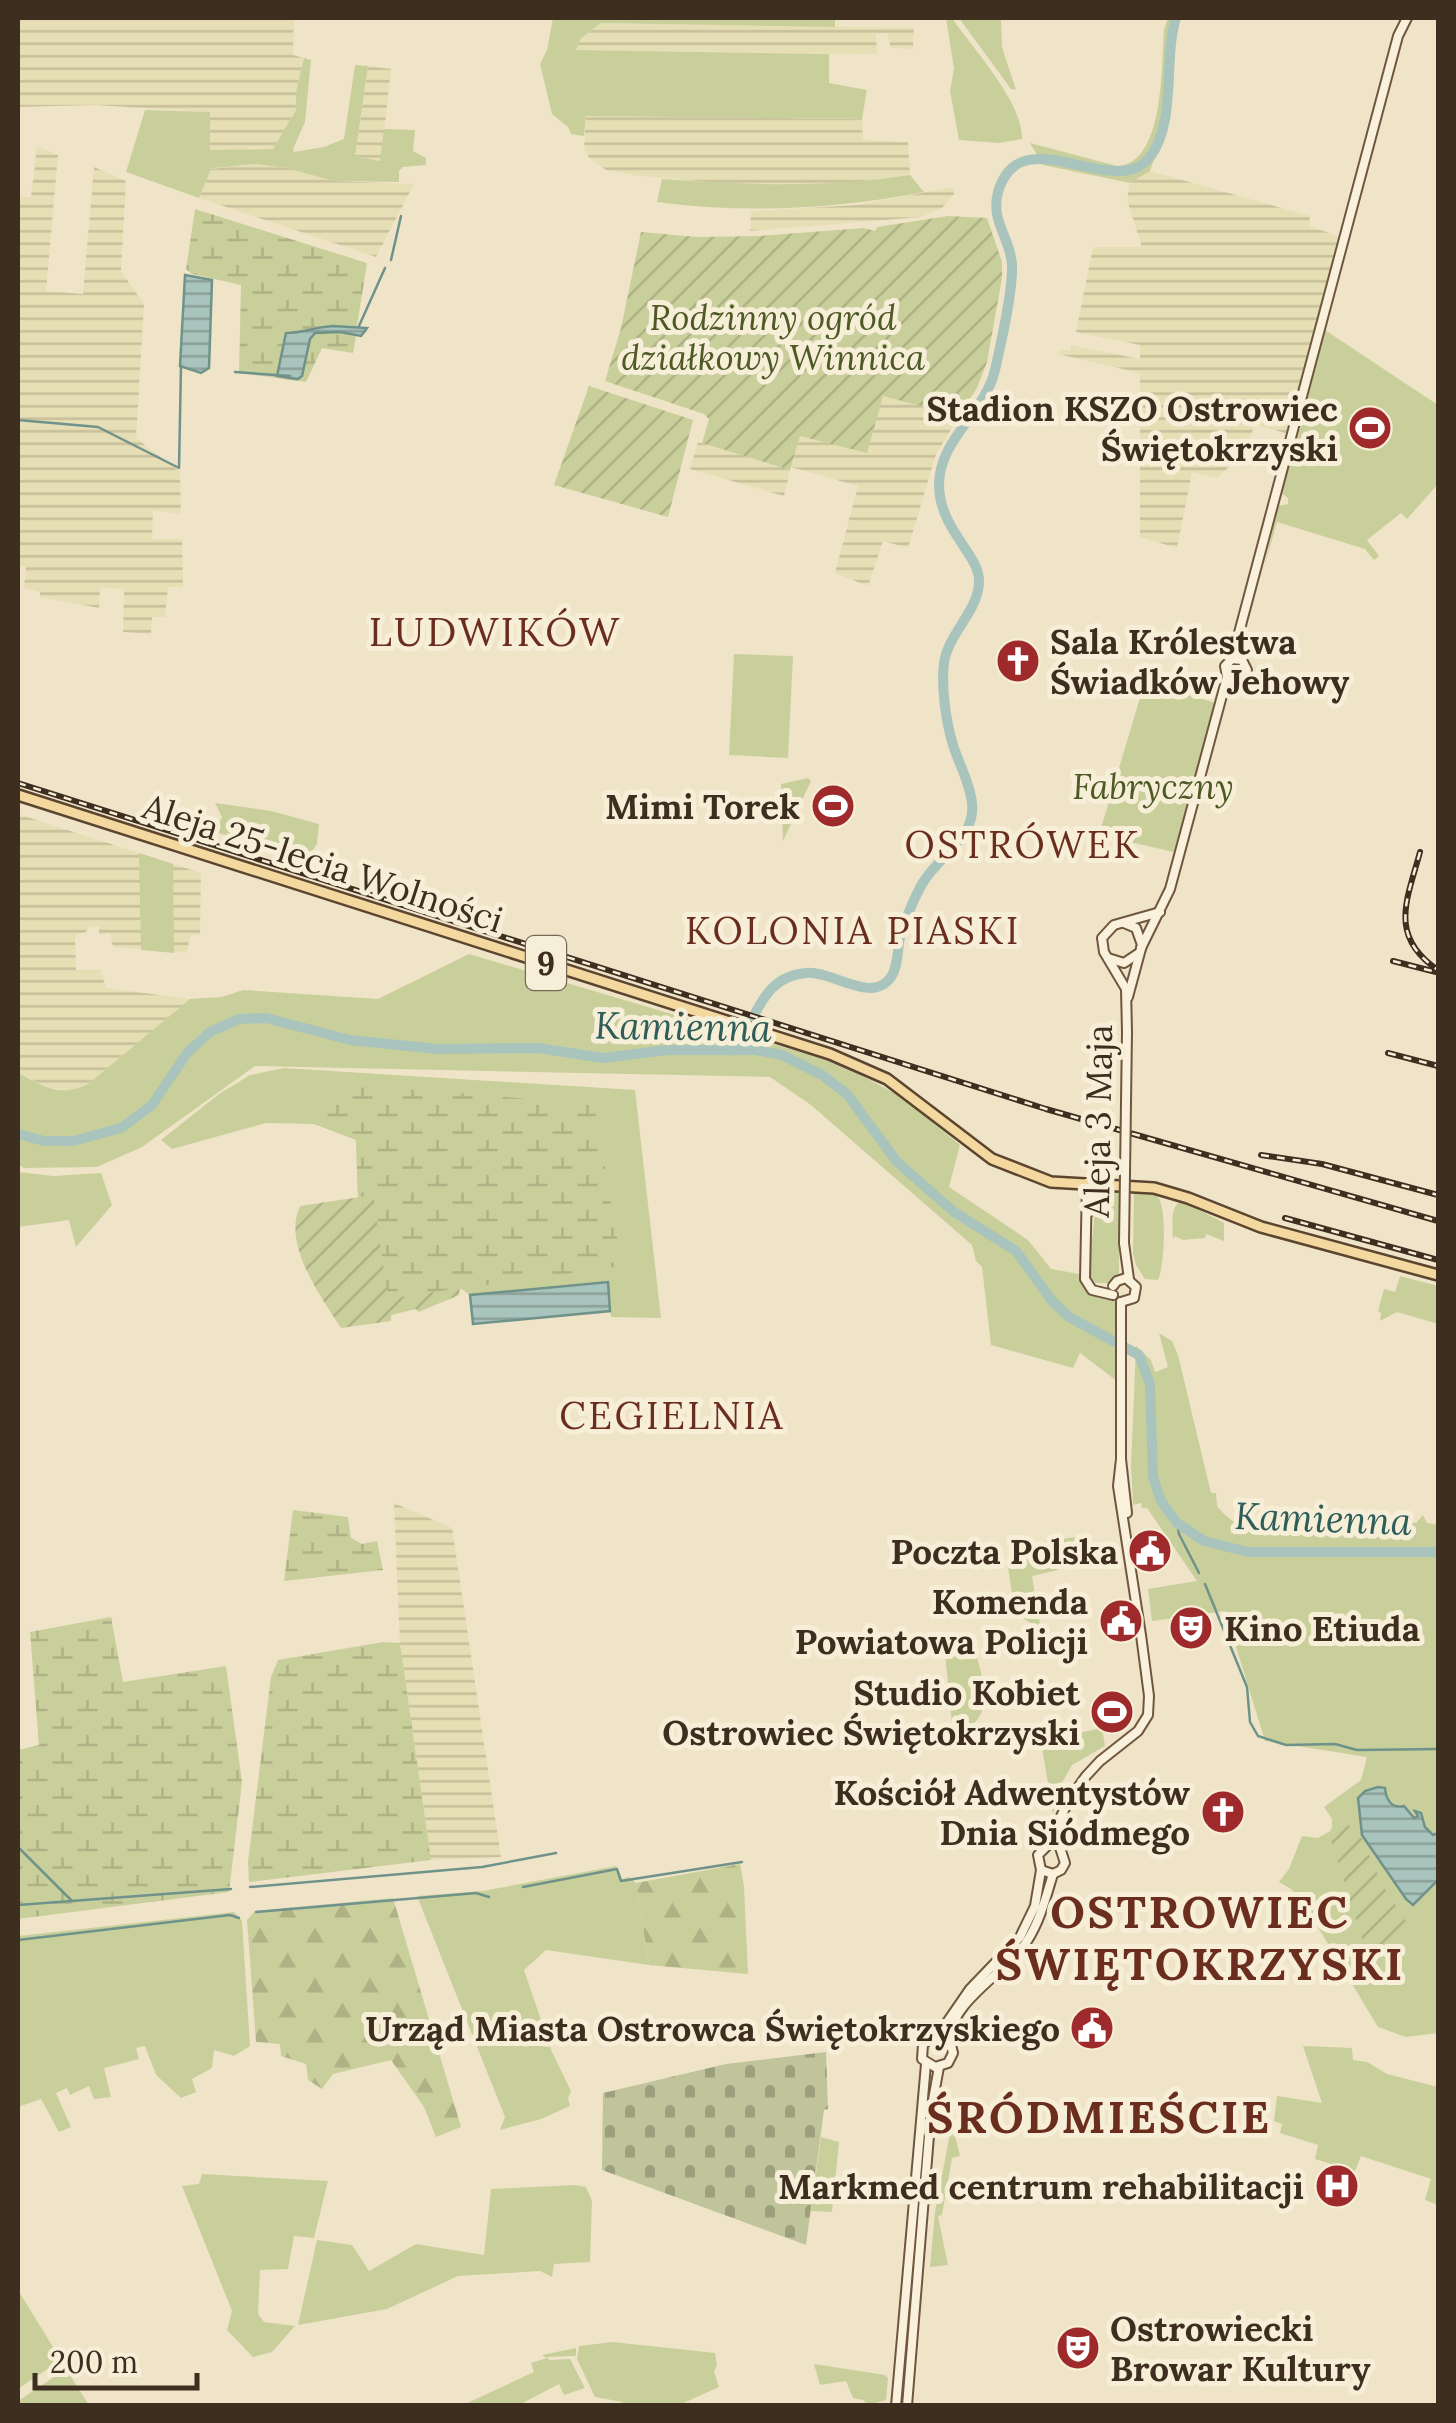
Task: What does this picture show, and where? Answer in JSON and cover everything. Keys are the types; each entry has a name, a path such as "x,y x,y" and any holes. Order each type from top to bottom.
{"main road":[{"path":"1235,658 1246,664 1247,672 1243,678 1230,679 1225,665 1235,658 1398,36 1407,18"},
{"name":"Aleja 3 Maja","path":"1124,1302 1134,1298 1137,1290 1119,1285 1124,1243 1128,1000 1140,950 1170,889 1230,679"},
{"name":"Aleja 25-lecia Wolności","path":"18,795 830,1054 887,1079 992,1158 1044,1178 1075,1185 1092,1183"},
{"path":"1119,923 1136,928 1141,936 1140,950 1124,963 1108,957 1102,948 1103,935 1111,926 1119,923 1160,912"},
{"name":"Aleja 3 Maja","path":"1108,957 1128,1000"},
{"path":"896,2406 926,2064 921,2048 936,2036 970,1989 1020,1938 1035,1906 1041,1870 1038,1856 1089,1772 1144,1722 1150,1704 1121,1459 1124,1302 1119,1285 1094,1286 1085,1275 1086,1222 1092,1183"},
{"name":"9","path":"1092,1183 1154,1188 1261,1227 1438,1276"},
{"path":"907,2406 934,2080 939,2067 952,2058 953,2024 966,2005 1027,1942 1040,1916 1053,1874 1065,1863 1055,1832"},
{"path":"1046,1847 1060,1849"},
{"path":"1041,1870 1053,1874"},
{"path":"936,2036 950,2041"},
{"path":"926,2064 939,2067"}],"shaded area":[{"path":"18,18 294,18 293,55 304,58 296,110 273,149 253,147 238,152 210,150 209,112 94,105 18,107"},
{"path":"600,23 914,28 913,49 891,48 887,33 876,34 877,54 575,50 581,38"},
{"path":"368,66 391,69 381,161 355,156"},
{"path":"586,116 862,119 863,140 908,142 910,175 847,183 756,186 606,170 590,159 584,149"},
{"path":"37,146 58,155 46,291 83,294 94,167 126,181 121,271 144,304 136,438 180,472 181,514 153,510 152,539 182,539 183,587 168,587 165,617 152,617 151,634 123,632 124,589 100,588 99,608 40,597 40,592 24,588 26,567 18,566 18,196 31,197"},
{"path":"255,164 333,181 414,184 376,257 199,198 211,169"},
{"path":"1150,171 1310,216 1309,226 1340,237 1288,434 1255,424 1245,452 1217,478 1192,472 1177,548 1140,537 1140,373 1058,354 1060,349 1070,351 1071,345 1140,359 1140,345 1076,332 1093,247 1142,247 1127,200 1130,183"},
{"path":"954,187 954,194 942,208 921,217 750,231 751,211 857,205"},
{"path":"883,395 959,416 936,454 908,548 883,541 868,586 835,573 858,486 791,467 800,436"},
{"path":"698,442 790,470 784,496 690,469"},
{"path":"18,814 201,873 200,935 190,935 187,953 113,947 110,933 99,935 99,926 75,935 76,970 101,970 106,988 190,999 88,1084 73,1091 47,1087 18,1073"},
{"path":"394,1503 452,1528 501,1857 431,1860 400,1643"}],"green space":[{"path":"553,18 835,18 835,27 601,23 581,38 576,50 829,54 829,83 867,90 862,119 586,116 584,136 571,134 552,114 540,64"},
{"path":"946,18 952,18 1006,93 1020,124 1022,139 999,143 959,140 950,91 954,68"},
{"path":"959,18 1001,18 1002,47 1016,90 1011,89"},
{"path":"1168,18 1179,18 1166,125 1150,171 1130,183 1043,165 1030,143 1117,166 1133,161 1144,149 1157,110"},
{"path":"304,58 311,60 305,122 294,152 344,139 355,65 368,66 355,156 380,161 384,129 415,130 413,151 426,158 426,165 403,167 399,182 333,181 255,164 215,168 211,169 199,198 126,172 145,110 210,112 210,150 273,149 296,110"},
{"path":"910,175 924,192 791,208 657,202 662,179 786,184"},
{"path":"195,209 367,263 357,326 367,328 367,332 356,336 353,353 322,348 306,382 239,373 241,285 192,274 186,269"},
{"name":"Rodzinny ogród działkowy Winnica","path":"948,216 987,218 1002,262 987,362 977,388 959,416 883,396 867,453 800,436 790,470 702,443 709,419 704,414 605,381 621,328 641,232 697,237 864,228 875,231 877,227"},
{"name":"Stadion KSZO Ostrowiec Świętokrzyski","path":"1325,330 1438,405 1438,484 1407,519 1401,513 1367,540 1379,556 1374,560 1365,549 1277,522 1264,568 1278,506 1288,504 1288,498 1281,493 1290,461 1299,461 1305,455 1300,450 1293,451"},
{"name":"Rodzinny ogród działkowy Winnica","path":"589,386 693,420 668,517 554,485"},
{"path":"734,654 793,656 788,758 729,755"},
{"name":"Fabryczny","path":"1145,681 1215,703 1174,852 1099,835"},
{"path":"808,778 811,781 783,841 781,784"},
{"path":"215,803 271,811 319,824 317,844 307,859 215,832 222,817"},
{"path":"139,853 173,864 174,953 141,950"},
{"path":"469,954 840,1064 902,1097 960,1145 949,1187 1028,1240 1051,1269 1085,1275 1087,1284 1121,1302 1122,1385 1080,1353 1073,1368 991,1345 982,1267 972,1245 811,1105 770,1077 255,1066 142,1147 97,1167 18,1165 18,1073 52,1089 78,1088 88,1084 190,999 222,997 243,990 378,999"},
{"path":"284,1068 635,1090 661,1318 611,1317 607,1283 470,1295 460,1288 388,1299 372,1195 358,1197 356,1139 314,1124 266,1123 172,1149 161,1140 250,1075"},
{"path":"367,1086 594,1104 622,1266 388,1299 373,1196 358,1197 356,1140 314,1124 335,1089"},
{"path":"18,1172 54,1176 101,1173 112,1205 76,1247 69,1220 18,1227"},
{"path":"1119,1189 1119,1273 1110,1283 1096,1283 1089,1276 1096,1198 1103,1190"},
{"path":"1134,1191 1157,1196 1163,1212 1158,1280 1145,1279 1136,1265"},
{"path":"373,1195 388,1299 460,1288 459,1295 419,1312 416,1309 391,1315 391,1321 341,1328 306,1270 296,1237 296,1221 300,1206"},
{"path":"1188,1198 1186,1203 1224,1223 1224,1241 1206,1234 1205,1238 1173,1239 1174,1209"},
{"path":"1400,1276 1438,1286 1438,1324 1397,1312 1380,1321 1378,1311 1384,1289 1395,1292"},
{"path":"1159,1333 1172,1341 1178,1355 1211,1493 1216,1493 1217,1506 1231,1520 1246,1527 1278,1530 1347,1514 1416,1523 1423,1515 1427,1523 1438,1525 1438,2033 1406,2037 1378,2027 1304,1904 1279,1882 1289,1869 1302,1836 1318,1838 1332,1830 1332,1819 1324,1807 1361,1780 1367,1757 1265,1741 1225,1611 1152,1621 1148,1589 1197,1581 1147,1508 1142,1508 1141,1503 1133,1505 1136,1346 1151,1360 1155,1372 1168,1367"},
{"path":"293,1510 348,1517 351,1538 362,1544 377,1541 383,1570 284,1581"},
{"path":"1076,1537 1058,1570 1032,1576 1043,1642 1035,1643 1030,1623 1023,1618 1016,1620 1007,1560 1029,1556 1029,1544"},
{"path":"111,1617 123,1682 226,1666 242,1782 229,1892 18,1919 18,1750 39,1745 30,1632"},
{"path":"951,1641 954,1646 973,1641 984,1696 978,1719 953,1734 944,1643"},
{"path":"383,1642 400,1643 431,1860 249,1882 248,1862 271,1677 278,1660"},
{"path":"1102,1728 1105,1746 1072,1765 1053,1814 1041,1741"},
{"path":"1333,1825 1356,1826 1383,1886 1409,1926 1370,1964 1329,1834"},
{"path":"740,1864 748,1974 649,1965 636,1883"},
{"path":"616,1866 622,1879 629,1877 636,1883 649,1965 546,1950 524,1970 552,2052 571,2091 570,2106 500,2130 505,2117 417,1896 483,1891"},
{"path":"393,1898 461,2127 436,2137 424,2107 391,2060 333,2074 322,2089 308,2080 306,2064 281,2056 280,2044 256,2042 247,1920 255,1911"},
{"path":"234,1912 242,1921 250,2046 234,2056 214,2050 212,2068 192,2079 196,2092 181,2098 156,2075 145,2046 136,2048 139,2059 104,2068 111,2097 94,2099 89,2086 70,2095 67,2088 56,2093 71,2127 59,2132 41,2099 18,2107 18,1936"},
{"path":"1303,2046 1352,2048 1353,2060 1367,2062 1387,2074 1438,2087 1438,2205 1425,2200 1431,2179 1361,2156 1355,2171 1315,2159 1318,2145 1280,2133 1282,2124 1274,2121 1277,2096 1322,2103"},
{"path":"826,2052 828,2109 824,2110 806,2245 602,2170 603,2093 726,2064"},
{"path":"952,2123 960,2156 952,2158 942,2215 938,2216 948,2265 930,2267 935,2212"},
{"path":"821,2137 839,2142 832,2212 811,2211"},
{"path":"202,2174 328,2181 314,2238 294,2236 288,2269 260,2270 258,2314 264,2322 295,2326 272,2352 253,2357 227,2330 232,2311 182,2186 199,2184"},
{"path":"586,2187 592,2201 590,2262 554,2264 552,2277 540,2271 458,2276 387,2309 298,2325 317,2240 352,2245 369,2271 416,2244 484,2255 491,2189"},
{"path":"18,2290 61,2360 18,2389"},
{"path":"613,2342 715,2353 714,2371 719,2387 679,2405 624,2405 595,2397 577,2359 579,2346"},
{"path":"576,2348 576,2356 547,2357 570,2359 585,2388 564,2395 559,2384 519,2405 463,2405 534,2372 531,2363 547,2358 542,2355"},
{"path":"814,2364 885,2375 886,2400 868,2405 853,2398 846,2381 820,2385"},
{"path":"66,2369 89,2405 18,2405 18,2401"}],"water":[{"path":"185,275 212,280 209,368 201,373 180,366"},
{"path":"333,326 367,328 361,336 315,333 310,339 302,376 277,376 286,333"},
{"path":"608,1282 610,1311 473,1324 470,1295"},
{"path":"1378,1787 1385,1788 1390,1802 1404,1806 1414,1818 1418,1816 1415,1811 1421,1813 1425,1827 1433,1835 1438,1833 1438,1880 1413,1905 1362,1835 1358,1798"}],"waterway":[{"path":"731,1051 768,992 790,976 816,973 863,987 883,985 894,972 901,933 919,890 969,825 971,796 948,726 943,672 951,642 975,601 979,580 945,514 939,484 947,453 990,385 1003,332 1012,265 997,212 998,192 1009,170 1026,161 1047,159 1115,171 1134,169 1150,157 1164,126 1176,18"},
{"path":"391,260 401,216"},
{"path":"359,326 385,268"},
{"path":"18,420 98,427 179,468 181,366"},
{"path":"235,372 290,376"},
{"name":"Kamienna","path":"18,1134 44,1141 73,1141 121,1128 152,1105 187,1053 210,1032 239,1019 266,1018 350,1040 437,1049 538,1048 603,1058 667,1050 755,1050 782,1055 822,1075 847,1094 897,1162 954,1212 1016,1251 1052,1301 1069,1317 1139,1355 1150,1384 1153,1477 1161,1501 1177,1523 1204,1541 1248,1552 1438,1552"},
{"path":"1177,1523 1199,1573"},
{"path":"1205,1584 1247,1687 1250,1722 1258,1736 1286,1745 1335,1744 1357,1750 1438,1749"},
{"path":"18,1847 71,1900"},
{"path":"250,1887 482,1867 556,1853"},
{"path":"523,1887 617,1869 621,1881 742,1862"},
{"path":"18,1905 231,1889"},
{"path":"256,1912 476,1893 489,1897"},
{"path":"18,1940 230,1915 239,1918"}],"railway":[{"path":"18,783 1046,1109 1438,1221"},
{"path":"1420,852 1407,901 1407,930 1422,957 1438,970"},
{"path":"1393,961 1436,972"},
{"path":"1388,1053 1438,1066"},
{"path":"1261,1155 1322,1164 1438,1195"},
{"path":"1285,1218 1438,1260"}],"place":[{"name":"Stadion KSZO Ostrowiec Świętokrzyski","path":"1370,428"},
{"name":"Sala Królestwa Świadków Jehowy","path":"1018,661"},
{"name":"Mimi Torek","path":"833,806"},
{"name":"Poczta Polska","path":"1150,1551"},
{"name":"Komenda Powiatowa Policji","path":"1121,1621"},
{"name":"Kino Etiuda","path":"1191,1628"},
{"name":"Studio Kobiet Ostrowiec Świętokrzyski","path":"1112,1712"},
{"name":"Kościół Adwentystów Dnia Siódmego","path":"1223,1812"},
{"name":"Urząd Miasta Ostrowca Świętokrzyskiego","path":"1092,2028"},
{"name":"Markmed centrum rehabilitacji","path":"1337,2186"},
{"name":"Ostrowiecki Browar Kultury","path":"1078,2348"}],"district":[{"name":"LUDWIKÓW","path":"495,631"},
{"name":"OSTRÓWEK","path":"1023,844"},
{"name":"KOLONIA PIASKI","path":"853,930"},
{"name":"CEGIELNIA","path":"672,1415"},
{"name":"OSTROWIEC ŚWIĘTOKRZYSKI","path":"1200,1937"},
{"name":"ŚRÓDMIEŚCIE","path":"1099,2116"}]}
